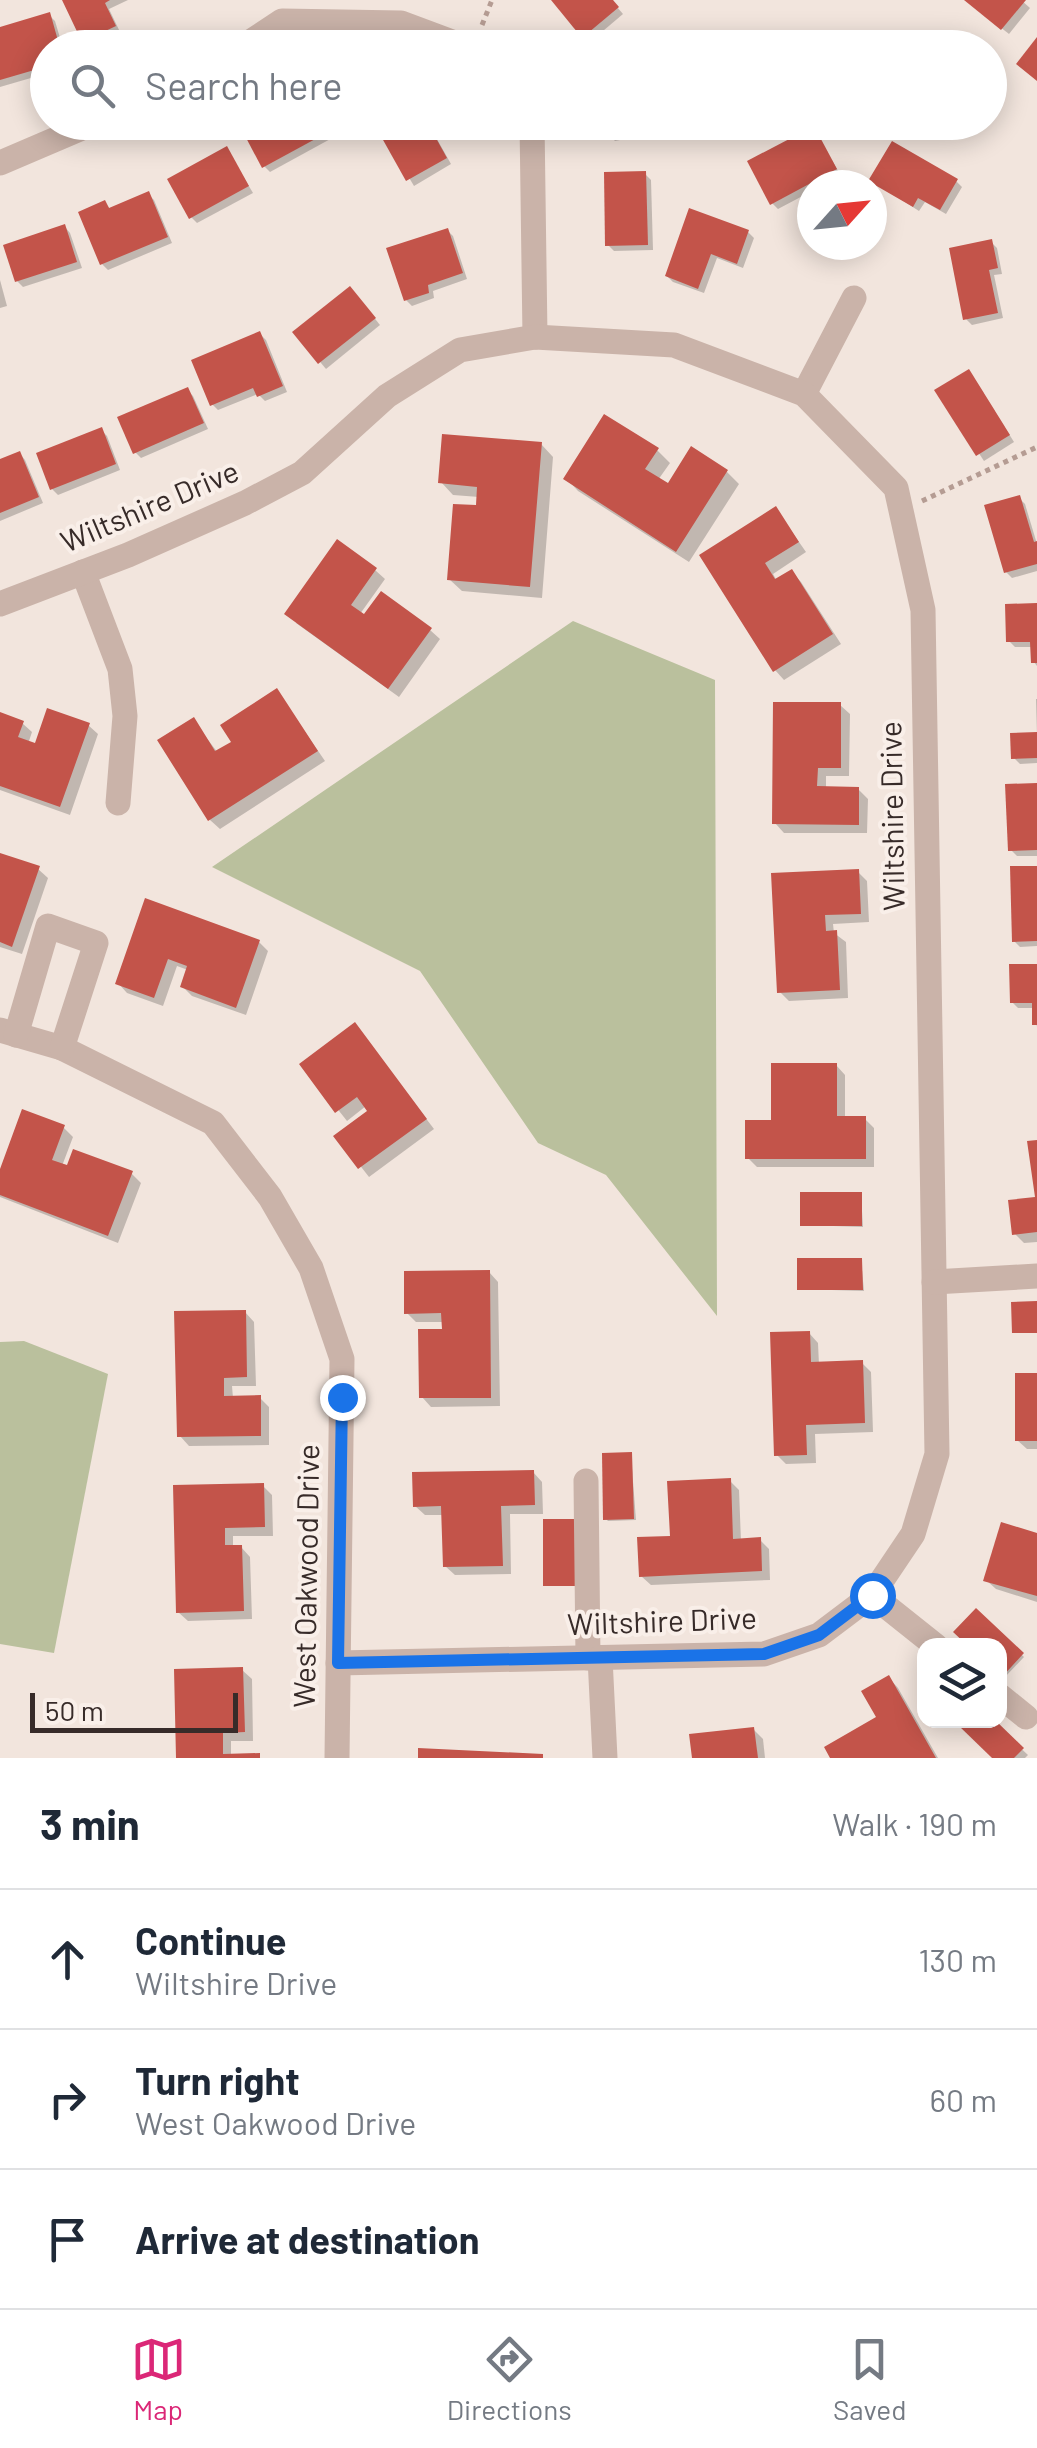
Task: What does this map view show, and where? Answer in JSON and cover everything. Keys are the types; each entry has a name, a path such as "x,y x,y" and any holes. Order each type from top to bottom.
{"street":[{"path":"268,30 282,21 401,23 420,30"},
{"path":"0,164 55,140"},
{"path":"532,140 535,337"},
{"path":"804,394 854,298"},
{"name":"Wiltshire Drive","path":"0,604 245,503 302,473 387,396 460,350 535,337 674,345 804,394 896,488 922,610 937,1454 913,1534 872,1595 819,1635 764,1654 338,1663"},
{"path":"83,572 120,670 125,716 118,803"},
{"path":"8,1033 48,926 96,943 62,1048"},
{"name":"West Oakwood Drive","path":"8,1033 62,1048 212,1123 270,1196 312,1268 342,1358 337,1758"},
{"path":"934,1282 1037,1276"},
{"path":"586,1481 594,1658 605,1758"},
{"path":"872,1595 926,1638"},
{"path":"1007,1702 1026,1717"}],"path":[{"path":"900,511 1037,447"}],"green space":[{"path":"573,621 715,680 717,1316 606,1175 538,1143 420,971 212,867"},
{"path":"24,1341 108,1374 54,1653 0,1644 0,1342"}],"building":[{"path":"62,0 110,0 105,3 116,26 108,30 76,30"},
{"path":"551,0 613,0 619,7 592,30 575,30"},
{"path":"964,0 1026,0 1001,30"},
{"path":"50,12 55,30 30,30 30,71 0,80 0,27"},
{"path":"1037,37 1037,81 1016,64"},
{"path":"247,140 313,140 262,168"},
{"path":"383,140 437,140 447,158 406,181"},
{"path":"787,140 821,140 837,169 797,170 797,190 770,205 747,161"},
{"path":"892,141 958,179 940,210 918,198 913,207 887,192 887,170 875,170"},
{"path":"227,146 249,186 189,219 167,179"},
{"path":"646,171 648,245 605,246 604,172"},
{"path":"149,191 168,237 100,265 78,212 105,200 109,208"},
{"path":"689,208 749,230 737,264 711,254 698,289 665,276"},
{"path":"65,224 77,262 15,282 3,245"},
{"path":"448,228 463,273 428,285 429,293 404,301 386,248"},
{"path":"992,239 998,268 989,270 998,313 963,320 949,248"},
{"path":"350,286 376,318 318,364 292,332"},
{"path":"260,331 283,386 257,397 253,388 210,406 191,360"},
{"path":"969,369 1010,435 976,456 934,390"},
{"path":"188,387 204,423 133,454 117,417"},
{"path":"604,414 659,448 645,469 668,483 691,446 728,470 676,552 563,479"},
{"path":"102,427 116,464 50,490 36,453"},
{"path":"442,434 542,442 530,587 447,580 453,504 476,505 477,487 438,483"},
{"path":"20,451 39,497 0,513 0,459"},
{"path":"1020,495 1034,542 1037,541 1037,564 1004,573 984,505"},
{"path":"776,506 799,542 765,563 775,579 792,569 833,634 773,672 699,555"},
{"path":"337,539 377,568 351,605 364,614 381,591 432,628 388,689 284,614"},
{"path":"1037,603 1037,663 1031,663 1030,642 1006,642 1005,604"},
{"path":"277,688 318,751 208,821 157,740 194,717 215,751 231,742 220,725"},
{"path":"773,702 841,702 841,768 818,768 817,786 859,787 859,825 772,824"},
{"path":"47,708 90,723 60,807 0,786 0,712 24,721 18,737 35,743"},
{"path":"1037,732 1037,758 1011,759 1010,733"},
{"path":"1037,783 1037,850 1008,851 1005,784"},
{"path":"0,853 40,866 12,947 0,942"},
{"path":"1010,866 1037,866 1037,941 1012,942"},
{"path":"859,869 861,914 825,915 826,931 837,930 840,990 777,993 771,873"},
{"path":"145,898 260,940 236,1008 180,987 187,966 168,959 154,998 115,984"},
{"path":"1009,964 1037,964 1037,1025 1032,1025 1032,1003 1010,1003"},
{"path":"355,1022 427,1119 358,1169 333,1136 367,1111 357,1097 335,1113 299,1064"},
{"path":"771,1063 837,1063 837,1116 866,1116 866,1159 745,1159 745,1120 771,1120"},
{"path":"22,1109 65,1125 52,1160 67,1165 73,1149 133,1171 108,1236 0,1195 0,1169"},
{"path":"1037,1140 1037,1232 1012,1235 1008,1200 1035,1197 1027,1141"},
{"path":"800,1192 862,1192 862,1226 800,1226"},
{"path":"797,1258 862,1258 863,1290 797,1290"},
{"path":"490,1270 491,1398 419,1398 418,1329 442,1329 441,1313 404,1314 404,1271"},
{"path":"1037,1301 1037,1333 1012,1333 1011,1302"},
{"path":"246,1310 247,1377 224,1378 224,1396 261,1395 261,1436 177,1437 174,1311"},
{"path":"810,1331 811,1362 863,1360 865,1423 806,1425 807,1455 774,1456 770,1332"},
{"path":"1015,1373 1037,1373 1037,1441 1015,1441"},
{"path":"632,1452 634,1519 603,1520 602,1453"},
{"path":"534,1470 535,1505 501,1506 503,1566 443,1567 441,1506 413,1507 412,1472"},
{"path":"731,1478 733,1539 761,1537 762,1571 639,1577 637,1537 670,1536 667,1481"},
{"path":"264,1483 265,1527 225,1528 225,1545 242,1545 244,1611 176,1613 173,1485"},
{"path":"543,1519 575,1519 575,1586 543,1586"},
{"path":"1001,1522 1037,1533 1037,1596 983,1581"},
{"path":"976,1608 1024,1653 1007,1672 1007,1638 959,1638 953,1632"},
{"path":"243,1667 245,1732 223,1733 223,1754 260,1753 260,1758 176,1758 174,1669"},
{"path":"889,1675 936,1758 830,1758 824,1747 876,1717 861,1691"},
{"path":"754,1727 758,1758 692,1758 689,1734"},
{"path":"961,1728 1003,1728 1024,1748 1014,1758 992,1758"},
{"path":"418,1748 543,1754 543,1758 418,1758"}],"route":[{"path":"342,1397 338,1663 764,1654 819,1635 872,1595"}]}
